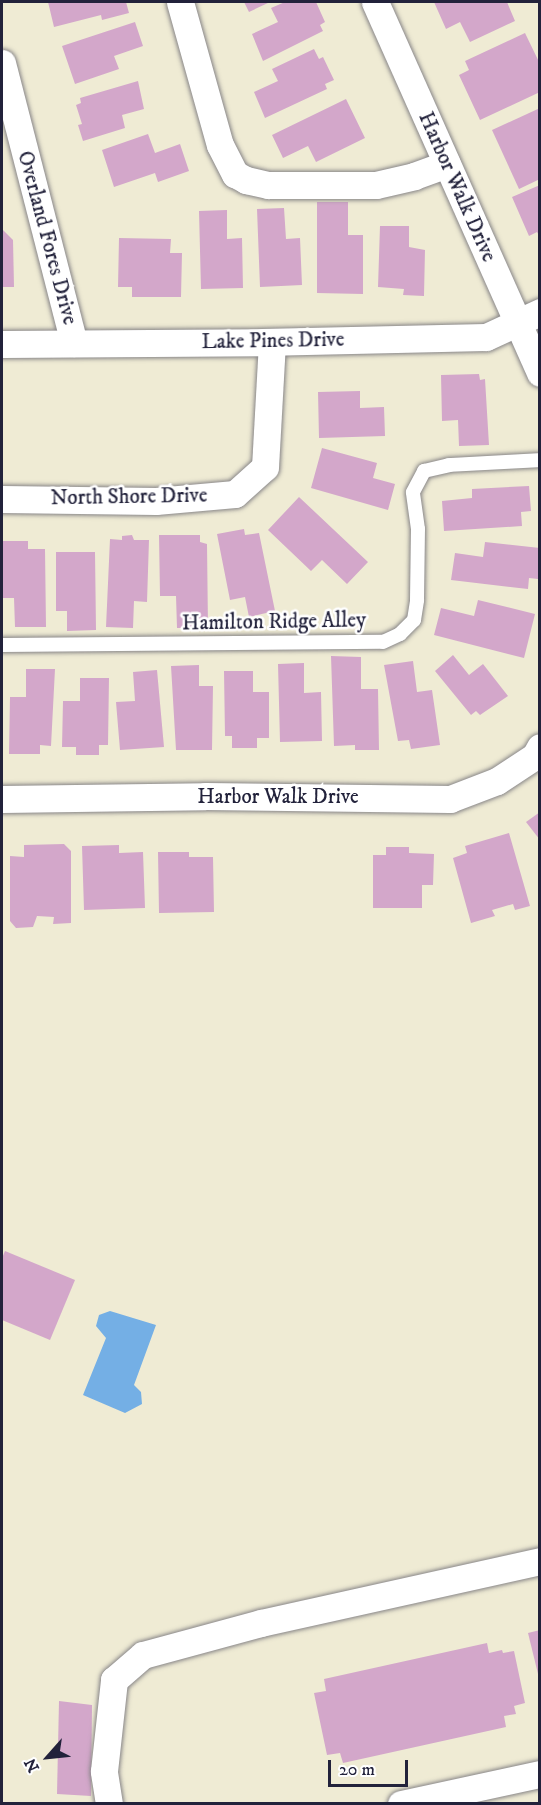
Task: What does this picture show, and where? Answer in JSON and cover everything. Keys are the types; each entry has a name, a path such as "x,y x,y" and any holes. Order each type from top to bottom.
{"street":[{"path":"180,2 220,145 235,174 246,180 268,185 376,184 414,176 447,164"},
{"name":"Harbor Walk Drive","path":"375,2 447,164 529,318 540,373"},
{"name":"Overland Fores Drive","path":"2,63 74,344"},
{"name":"Lake Pines Drive","path":"2,344 272,342 486,337 529,318"},
{"name":"North Shore Drive","path":"2,498 156,501 235,494 265,467 272,342"},
{"name":"Harbor Walk Drive","path":"2,799 205,796 450,799 497,781 535,756 540,747"},
{"path":"109,1803 104,1771 114,1680 143,1655 261,1623 540,1562"},
{"path":"401,1803 540,1774"}],"lane":[{"name":"Hamilton Ridge Alley","path":"2,645 383,642 400,634 414,620 417,600 418,529 413,492 424,471 449,465 540,460"}],"water":[{"path":"110,1311 156,1325 134,1385 141,1392 142,1404 125,1413 83,1395 106,1338 96,1326 99,1315"}],"building":[{"path":"48,2 126,2 129,13 102,20 101,15 54,27"},
{"path":"244,2 270,2 249,12"},
{"path":"285,2 316,2 325,22 320,25 323,31 263,61 252,34 278,22 271,8"},
{"path":"434,2 507,2 515,21 470,42 460,22 446,29"},
{"path":"135,22 143,46 114,56 119,69 75,84 62,46"},
{"path":"525,33 540,64 540,92 480,120 459,75 469,70 465,61"},
{"path":"314,49 319,59 323,57 334,80 325,84 327,89 265,118 254,92 278,81 272,69"},
{"path":"138,81 144,109 122,115 125,128 83,141 78,125 82,124 76,105 81,103 80,98"},
{"path":"346,99 365,138 316,162 308,146 283,158 272,135"},
{"path":"540,108 540,179 519,189 492,130"},
{"path":"148,134 155,153 180,144 189,171 158,182 155,173 114,187 102,150"},
{"path":"540,185 540,237 537,232 529,236 512,197"},
{"path":"317,202 348,202 348,235 363,235 363,294 317,293"},
{"path":"284,208 286,239 300,238 302,285 260,287 257,209"},
{"path":"227,210 227,239 242,238 243,288 201,289 199,211"},
{"path":"380,226 409,226 409,247 425,250 424,296 403,295 404,289 378,287"},
{"path":"2,229 13,240 14,287 2,287"},
{"path":"119,238 171,239 170,253 182,253 181,297 132,297 132,287 118,287"},
{"path":"479,374 480,380 485,379 489,445 459,446 458,420 442,421 441,375"},
{"path":"360,391 360,408 384,407 385,436 319,438 318,392"},
{"path":"322,448 377,463 373,478 395,484 388,510 311,488"},
{"path":"529,486 531,511 521,512 522,526 444,531 442,501 472,498 472,489"},
{"path":"299,497 368,562 347,584 322,560 311,571 268,530"},
{"path":"244,529 245,535 259,533 275,611 249,617 245,597 230,600 217,534"},
{"path":"132,535 134,540 149,540 147,602 134,601 133,628 106,627 110,539 122,540 122,536"},
{"path":"159,535 200,535 200,542 207,544 208,628 177,628 176,596 160,596"},
{"path":"2,541 28,541 28,549 45,549 46,627 15,627 14,598 2,598"},
{"path":"485,542 540,548 538,579 529,578 528,589 451,580 455,553 483,557"},
{"path":"56,552 95,552 96,630 67,631 67,611 56,611"},
{"path":"478,600 535,614 524,658 434,635 441,608 474,616"},
{"path":"453,655 469,675 483,664 508,696 480,715 476,711 471,715 435,671"},
{"path":"331,656 361,657 361,689 378,689 379,750 355,750 355,745 334,746"},
{"path":"413,661 417,692 432,690 440,745 411,749 409,740 398,741 384,665"},
{"path":"304,663 304,693 321,692 322,741 280,742 278,664"},
{"path":"199,665 199,686 213,686 212,750 176,750 171,666"},
{"path":"26,669 55,669 51,746 40,745 40,754 9,754 10,697 26,697"},
{"path":"157,670 164,747 120,750 116,702 135,701 133,672"},
{"path":"224,671 253,671 253,692 269,692 269,738 257,738 257,748 232,748 232,736 225,736"},
{"path":"80,678 109,678 108,745 99,745 99,755 76,755 76,747 62,747 63,701 80,701"},
{"path":"540,812 540,840 526,822"},
{"path":"509,833 530,906 515,910 513,904 492,910 495,916 471,923 453,858 467,853 465,846"},
{"path":"64,844 71,851 71,923 53,924 54,917 37,916 33,927 16,928 10,921 10,856 24,857 24,845"},
{"path":"119,845 119,853 143,852 145,908 84,910 82,846"},
{"path":"386,847 409,847 409,853 434,854 433,885 422,885 422,908 373,908 373,855 386,855"},
{"path":"158,852 189,852 189,857 213,857 214,912 159,913"},
{"path":"5,1251 75,1280 50,1340 2,1320 2,1258"},
{"path":"540,1630 540,1678 539,1678 528,1633"},
{"path":"487,1643 489,1653 502,1650 503,1653 514,1651 525,1703 514,1706 516,1714 504,1716 506,1727 343,1763 340,1753 327,1755 314,1693 326,1691 324,1679"},
{"path":"59,1701 92,1705 91,1796 57,1794"}]}
